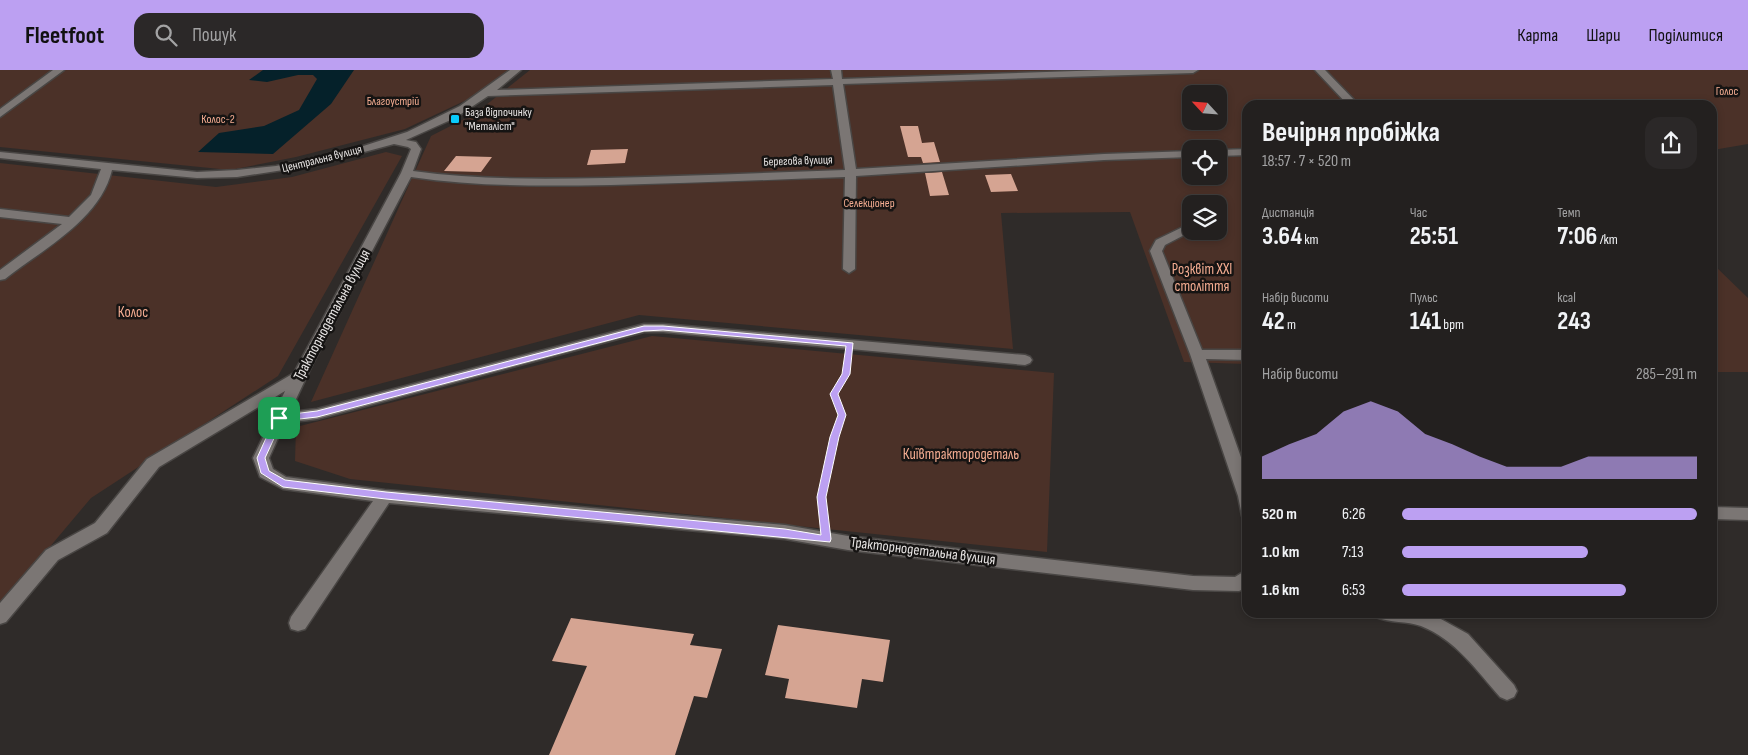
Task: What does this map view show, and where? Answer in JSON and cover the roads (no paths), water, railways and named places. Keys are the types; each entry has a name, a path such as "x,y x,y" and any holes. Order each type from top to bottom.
{"street":[{"path":"0,114 59,70"},
{"name":"Центральна вулиця","path":"0,155 197,175 230,176 267,172 306,165 396,141 438,122 486,93 516,70"},
{"path":"486,93 836,76 1193,70"},
{"path":"1320,70 1349,100"},
{"path":"836,76 851,173 849,268"},
{"name":"Тракторнодетальна вулиця","path":"396,141 412,144 416,148 407,172 300,376 261,458 266,473 283,483 386,496 775,531 826,539 1193,583 1239,584 1242,582"},
{"path":"1227,153 1242,152"},
{"name":"Берегова вулиця","path":"407,172 448,179 518,183 851,173 1182,154"},
{"path":"0,276 70,221 95,198 102,186 108,166"},
{"path":"0,213 70,221"},
{"path":"1182,232 1160,243 1156,251 1197,354 1242,486"},
{"path":"279,418 317,414 644,328 663,328 1024,360"},
{"path":"1197,354 1242,355"},
{"path":"0,616 52,555 101,528 153,463 300,376"},
{"path":"298,623 386,496"},
{"path":"1717,513 1748,514"},
{"path":"1418,618 1424,619 1461,640 1507,691"}],"water":[{"path":"263,70 354,70 331,104 273,154 198,152 219,133 264,126 299,110 317,79 313,75 298,75 267,82 249,80"}],"place":[{"name":"База відпочинку \"Металіст\"","path":"455,119"}],"park label":[{"name":"Голос","path":"1727,91"},
{"name":"Благоустрій","path":"393,101"},
{"name":"Колос-2","path":"218,119"},
{"name":"Селекціонер","path":"869,203"},
{"name":"Розквіт XXI століття","path":"1202,278"},
{"name":"Колос","path":"133,312"},
{"name":"Київтрактородеталь","path":"961,454"}]}
